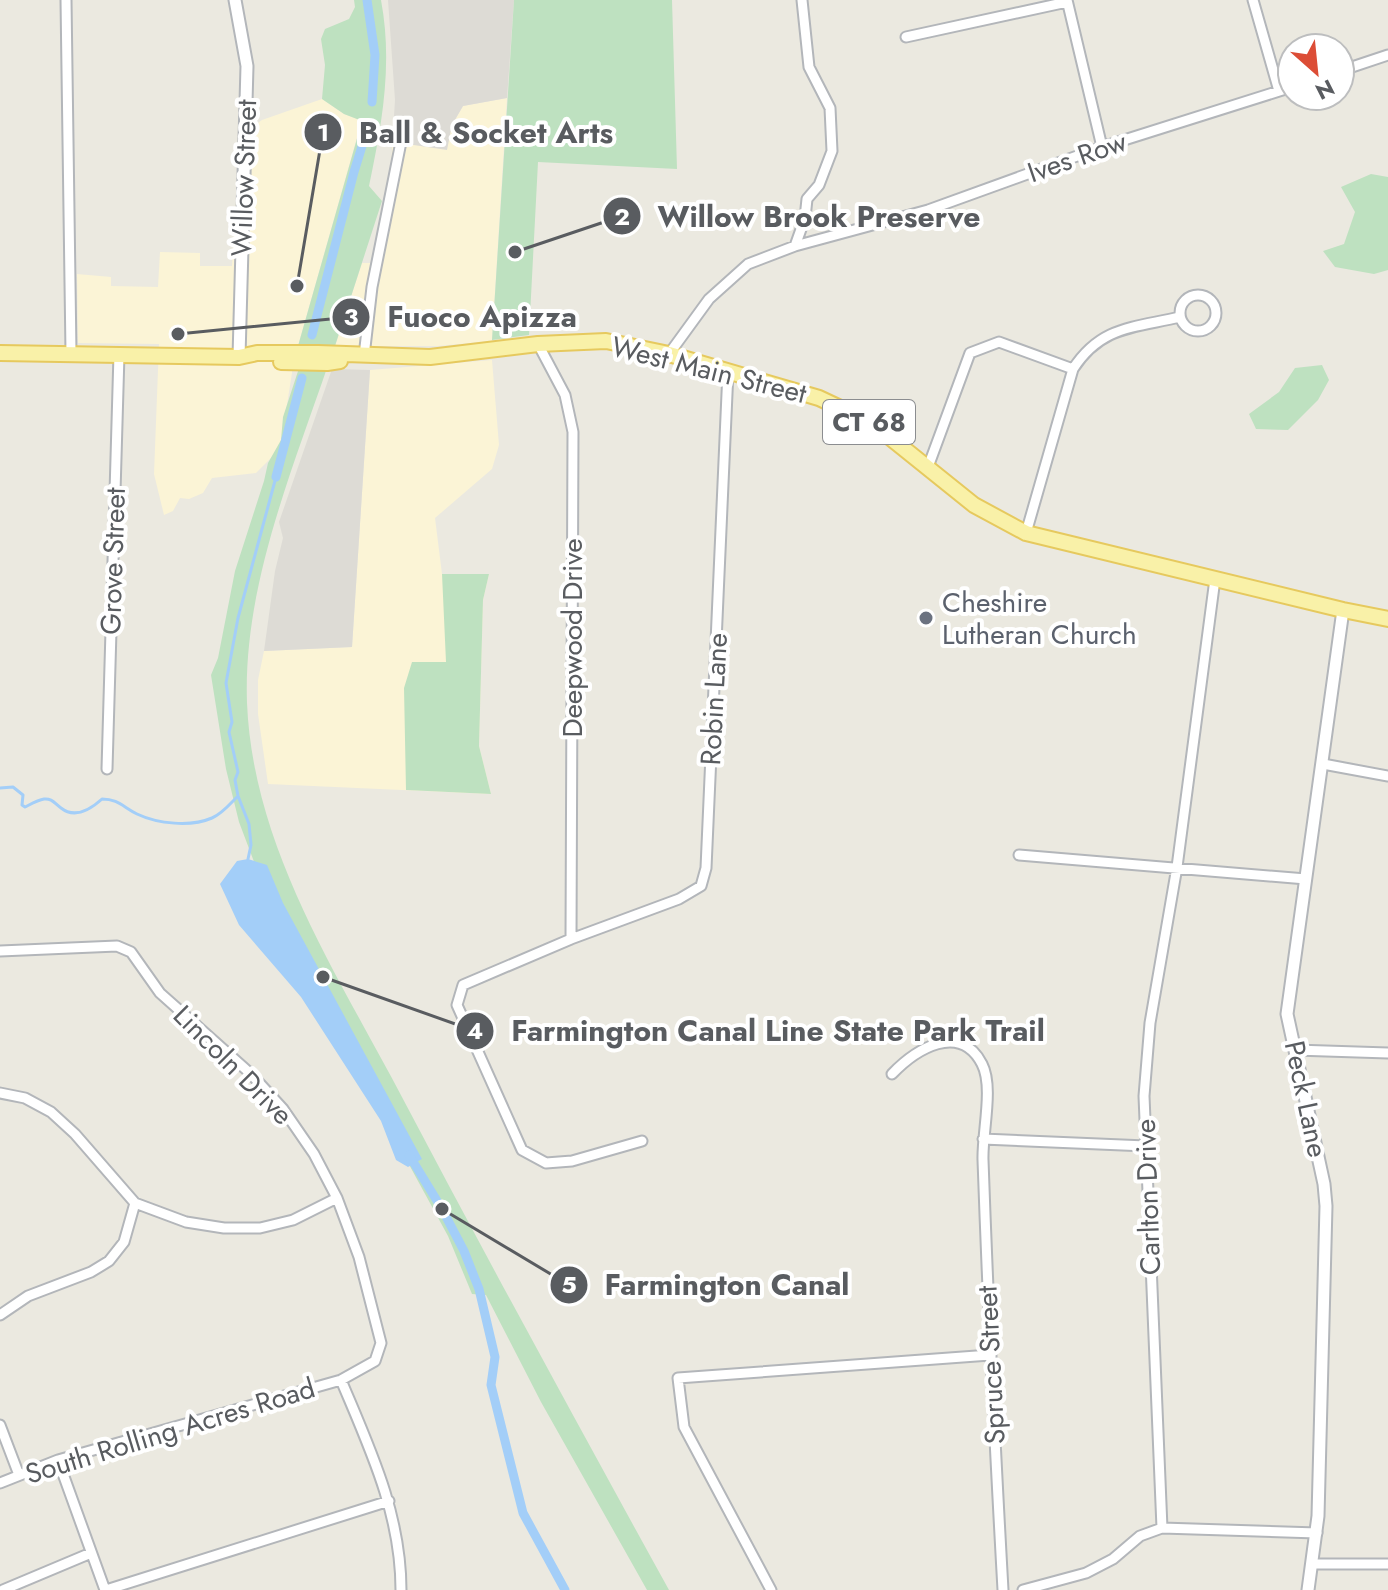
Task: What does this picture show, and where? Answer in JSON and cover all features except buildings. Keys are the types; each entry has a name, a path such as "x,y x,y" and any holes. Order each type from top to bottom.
{"main road":[{"name":"West Main Street","path":"0,353 239,357 318,363 364,356 430,357 538,344 606,341 669,354 824,400 872,423 974,505 1026,533 1388,619"}],"street":[{"path":"66,0 71,353"},
{"name":"Willow Street","path":"235,0 247,66 239,357"},
{"path":"795,246 805,218 807,199 819,185 832,151 830,108 809,67 802,0"},
{"path":"1253,0 1276,80"},
{"path":"906,37 1067,1 1102,147"},
{"path":"1356,66 1388,55"},
{"name":"Ives Row","path":"669,354 709,299 748,264 795,246 928,210 1102,147 1276,92"},
{"path":"364,356 372,287 404,127"},
{"path":"1195,294 1212,300 1217,311 1214,322 1205,330 1192,330 1180,317 1185,300 1195,294"},
{"path":"1026,533 1073,369 1085,350 1107,334 1180,317"},
{"path":"928,467 970,353 999,342 1073,369"},
{"name":"Deepwood Drive","path":"538,344 565,395 573,432 571,939"},
{"name":"Grove Street","path":"107,769 119,354"},
{"name":"Robin Lane","path":"642,1141 572,1161 546,1163 522,1150 457,1005 463,985 571,939 679,899 701,886 704,877 728,371"},
{"name":"Carlton Drive","path":"1162,1528 1144,1096 1150,1023 1177,867 1215,579"},
{"name":"Peck Lane","path":"1308,1590 1317,1533 1326,1206 1324,1184 1287,1014 1343,610"},
{"path":"1323,764 1388,776"},
{"path":"1019,855 1306,879"},
{"name":"Lincoln Drive","path":"0,951 117,946 131,952 160,993 251,1074 283,1109 314,1154 337,1198 359,1257 381,1343 375,1361 341,1380"},
{"name":"Spruce Street","path":"892,1074 909,1057 930,1045 952,1042 969,1049 982,1063 987,1082 983,1139 990,1355 1003,1590"},
{"path":"1295,1050 1388,1053"},
{"path":"0,1093 25,1098 51,1112 75,1134 135,1203 186,1222 260,1228 293,1220 337,1198"},
{"path":"983,1139 1146,1146"},
{"path":"0,1315 28,1296 91,1272 109,1261 124,1242 135,1203"},
{"path":"771,1590 684,1427 678,1378 990,1355"},
{"path":"341,1380 371,1450 397,1527 401,1590"},
{"name":"South Rolling Acres Road","path":"0,1483 58,1460 341,1380"},
{"path":"0,1425 19,1475"},
{"path":"58,1460 106,1590 389,1501"},
{"path":"1023,1590 1086,1573 1113,1559 1140,1536 1162,1528 1317,1533"},
{"path":"3,1590 91,1553"},
{"path":"1313,1564 1388,1564"}],"shaded area":[{"path":"388,0 514,0 507,98 463,106 452,125 447,150 407,144 407,133 393,132 395,100"},
{"path":"507,98 492,341 438,346 335,346 362,263 371,263 390,186 393,132 452,125 463,106"},
{"path":"322,99 344,114 362,120 298,346 292,346 292,373 280,449 256,473 212,478 203,493 189,499 180,498 173,511 164,515 154,474 159,344 78,343 77,274 111,277 111,286 158,287 160,252 200,253 200,266 232,266 240,136 262,120"},
{"path":"492,360 499,445 492,469 435,518 442,574 489,574 483,600 479,746 491,794 268,784 258,714 258,680 264,651 352,647 370,370"},
{"path":"332,369 370,370 352,647 264,651 275,571 283,538 279,522"}],"green space":[{"path":"354,0 381,0 386,71 369,186 382,201 335,346 298,346 362,121 344,114 322,99 325,65 321,39 325,29 349,19 355,7"},
{"path":"514,0 672,0 677,169 538,162 529,335 492,340"},
{"path":"1371,174 1388,177 1388,270 1374,274 1335,267 1323,251 1344,244 1355,212 1341,187"},
{"path":"300,365 328,365 272,531 253,617 248,660 247,703 253,757 265,809 282,859 327,957 669,1590 647,1590 541,1402 486,1295 472,1294 448,1236 323,1007 259,875 239,822 226,769 211,675 218,658 235,571 268,463 281,440 283,417"},
{"path":"1322,365 1329,380 1318,400 1288,430 1256,429 1249,414 1279,392 1295,368"},
{"path":"442,574 489,574 483,600 479,746 491,794 406,790 404,688 412,662 446,662"}],"water":[{"path":"248,859 267,865 283,903 422,1159 408,1167 396,1160 381,1121 301,997 239,925 220,884 237,861"}],"waterway":[{"path":"367,0 375,55 372,102"},
{"path":"312,335 363,143"},
{"path":"276,477 302,378"},
{"path":"248,859 251,845 249,824 235,780 238,772 229,732 232,722 226,683 238,618 276,477"},
{"path":"0,788 13,787 23,795 22,805 25,807 47,799 66,811 77,813 102,799 108,799 145,817 174,823 194,823 212,818 237,797"},
{"path":"409,1155 464,1251 479,1289 495,1357 491,1385 523,1513 565,1590"}],"place":[{"name":"Willow Brook Preserve","path":"515,252"},
{"name":"Ball & Socket Arts","path":"297,286"},
{"name":"Fuoco Apizza","path":"178,334"},
{"name":"Cheshire Lutheran Church","path":"926,618"},
{"name":"Farmington Canal Line State Park Trail","path":"323,977"},
{"name":"Farmington Canal","path":"442,1209"}]}
